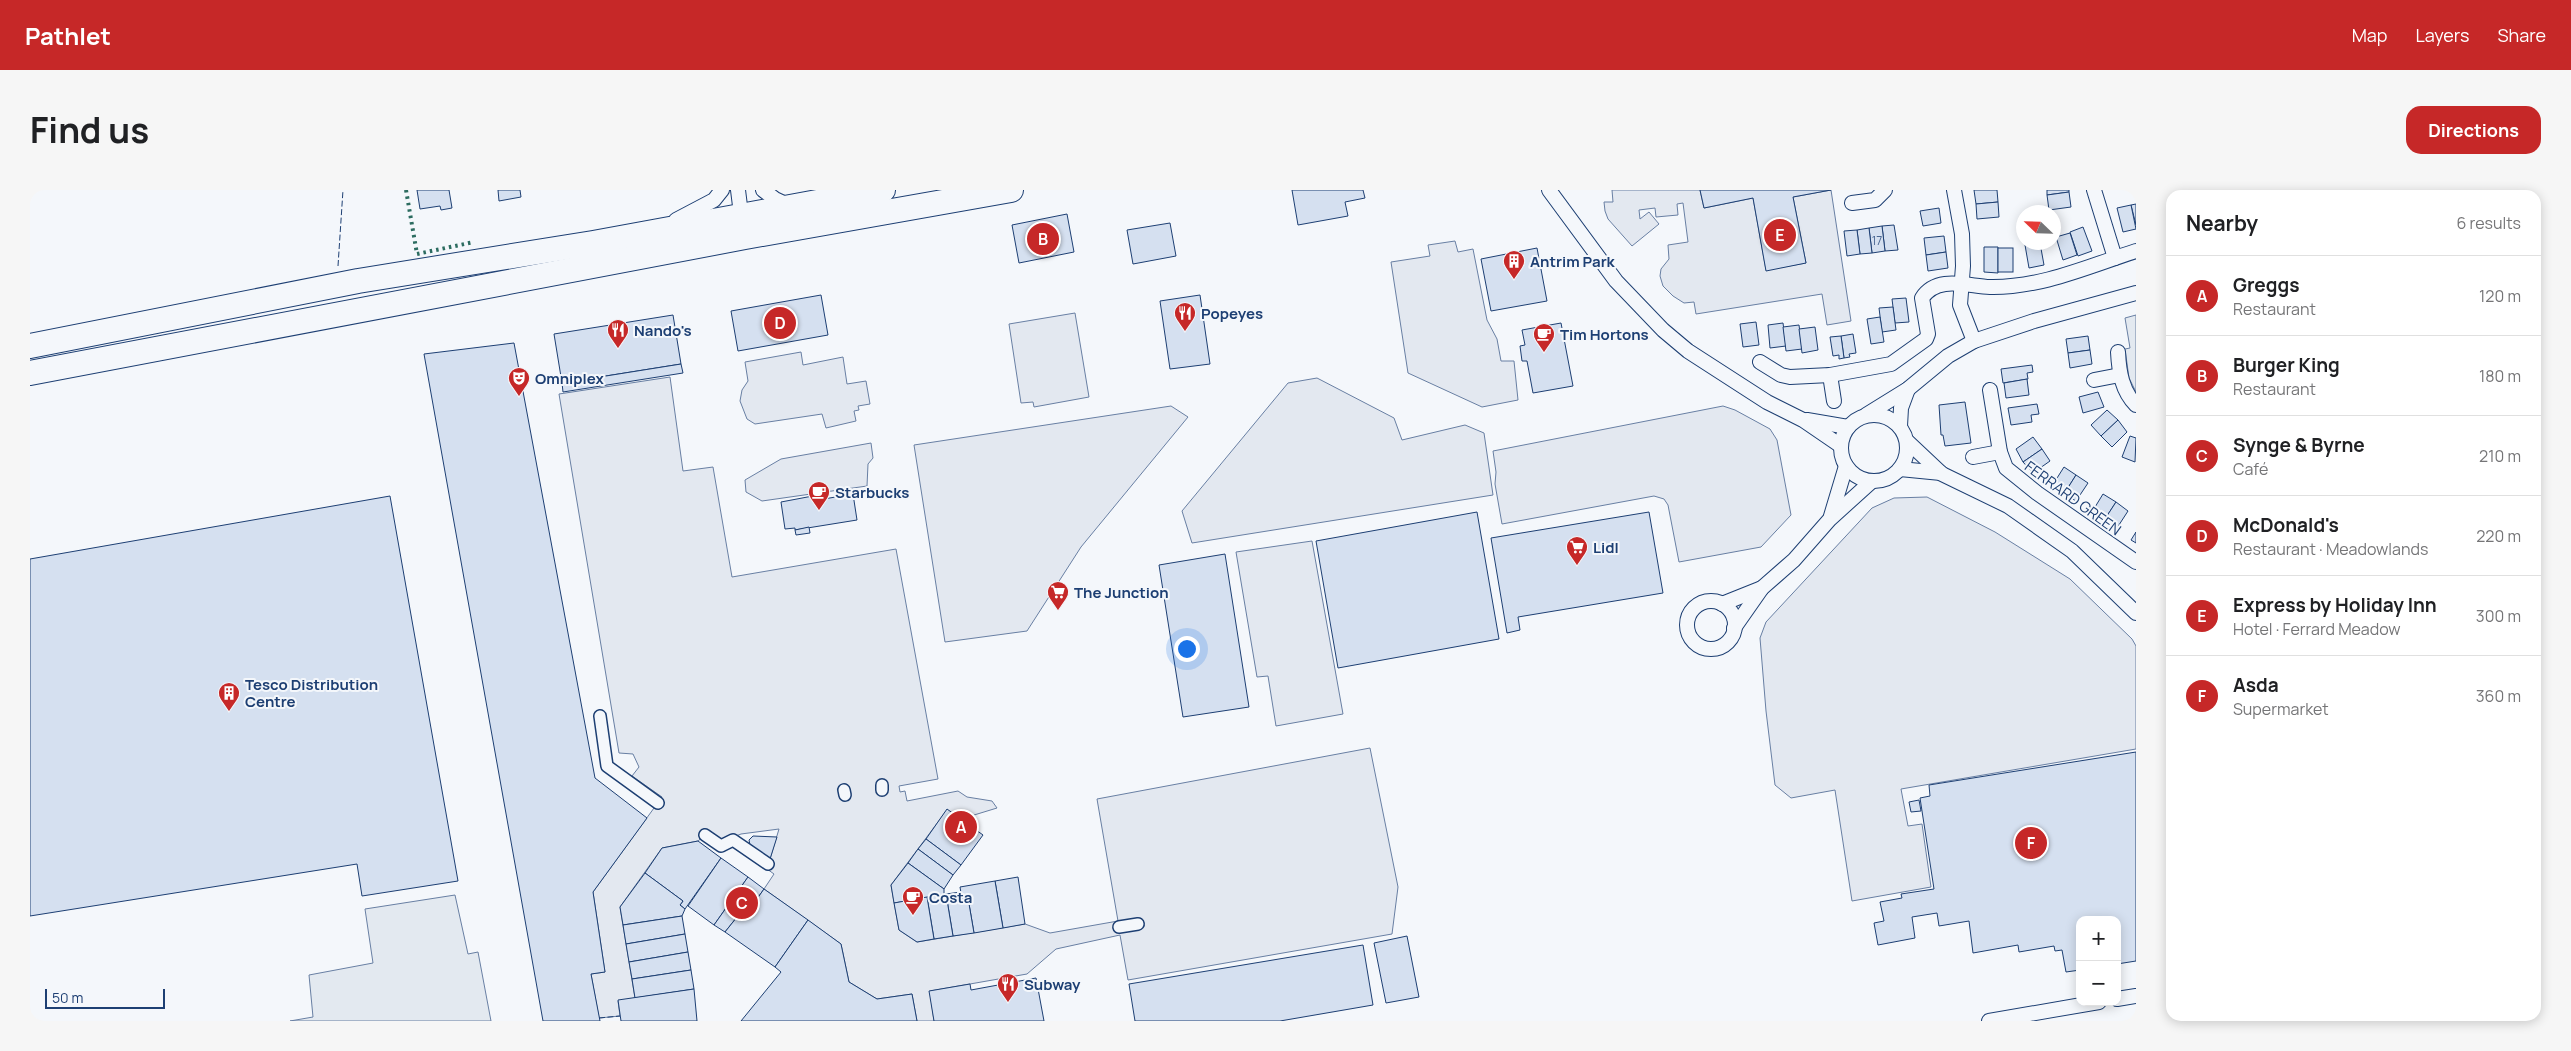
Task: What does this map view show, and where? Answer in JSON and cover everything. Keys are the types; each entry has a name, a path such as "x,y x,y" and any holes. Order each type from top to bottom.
{"highway":[{"path":"30,346 358,281 648,232 743,226 792,206 883,190"},
{"path":"30,373 743,226 1011,190"}],"street":[{"path":"648,232 700,209 714,200 722,190"},
{"path":"738,190 743,226"},
{"path":"763,190 775,199 792,206"},
{"path":"1549,190 1616,281 1663,330 1688,351 1767,402 1803,420 1841,446"},
{"path":"1852,203 1875,200 1885,190"},
{"path":"1954,190 1962,234 1960,305 1974,341"},
{"path":"2094,190 2115,258"},
{"path":"1760,362 1781,375 1790,377 1830,375 1891,364 1926,339 1928,334 1922,298 1928,290 1936,286 1961,283 1990,287 2037,283 2136,251"},
{"path":"1830,520 1843,482 1846,466 1841,446 1848,427 1908,389 1948,356 1974,341 2034,321 2136,293"},
{"path":"2118,352 2120,375 2129,398 2136,405"},
{"path":"1830,375 1834,401"},
{"path":"2094,380 2120,375"},
{"path":"1908,389 1901,408 1900,426 1908,442 1942,474 2008,506 2072,551 2136,613"},
{"name":"FERRARD GREEN","path":"1990,390 2000,452 2006,468 2136,562"},
{"path":"1866,415 1884,416 1900,426"},
{"path":"1803,420 1848,427"},
{"path":"1846,466 1853,474 1872,481 1887,478 1900,469 1906,460 1908,442"},
{"path":"1973,457 2000,452"},
{"path":"1900,469 1942,474"},
{"path":"1762,588 1722,604 1708,602 1694,608 1688,619 1689,634 1699,646 1714,649 1730,640 1734,628 1762,588 1794,560 1830,520 1872,481"},
{"path":"1722,604 1732,614 1734,628"},
{"path":"600,716 608,766 658,804"},
{"path":"705,835 721,846 733,840 768,864"},
{"path":"1119,927 1138,924"},
{"path":"2121,998 2136,996"},
{"path":"1989,1021 2076,1006"}],"shaded area":[{"path":"1612,190 1700,190 1704,208 1753,198 1766,270 1806,263 1793,197 1831,190 1851,321 1827,325 1822,294 1696,314 1694,302 1684,303 1673,296 1663,286 1660,276 1661,269 1669,259 1668,245 1688,242 1683,203 1677,204 1678,215 1656,217 1655,208 1639,210 1640,219 1649,212 1659,224 1632,246 1608,219 1605,211 1604,202 1613,202"},
{"path":"1455,241 1458,252 1473,249 1487,320 1497,339 1501,361 1514,361 1518,400 1482,407 1408,373 1391,262 1430,256 1428,245"},
{"path":"1075,313 1089,397 1034,407 1033,402 1021,403 1009,324"},
{"path":"2136,315 2136,392 2129,378 2125,349 2130,348 2125,318"},
{"path":"801,352 803,365 843,357 847,384 866,381 870,404 858,406 859,410 854,411 856,421 826,428 822,414 755,424 747,419 740,401 742,390 748,381 745,362"},
{"path":"670,377 683,471 713,467 732,577 896,549 938,779 899,786 900,792 905,791 907,801 958,791 967,797 992,801 997,808 961,819 947,810 891,885 899,930 917,942 1025,924 1050,933 1118,921 1097,799 1370,748 1398,887 1392,934 1128,980 1120,935 1056,949 1027,974 930,991 934,1021 917,1021 912,994 877,999 849,982 841,944 764,889 774,874 767,869 779,829 741,834 724,841 710,831 698,841 662,848 620,907 635,998 618,1001 620,1016 599,1018 591,974 605,972 593,892 662,797 632,776 639,767 633,754 619,753 559,394"},
{"path":"1317,378 1394,418 1402,440 1465,425 1484,433 1493,495 1192,543 1182,511 1288,383"},
{"path":"1171,406 1188,417 1081,547 1027,631 945,642 914,445"},
{"path":"1723,406 1735,410 1770,429 1777,440 1791,515 1761,547 1679,562 1668,505 1664,499 1654,496 1502,524 1495,484 1496,472 1493,451"},
{"path":"871,443 873,458 868,464 867,486 762,501 746,492 745,480 781,459"},
{"path":"1927,497 1995,532 2070,579 2132,639 2136,646 2136,749 1901,789 1908,826 1922,824 1931,887 1852,901 1835,790 1791,798 1775,785 1760,638 1766,622 1872,508 1894,498"},
{"path":"1312,541 1343,714 1276,726 1268,676 1257,677 1236,552"},
{"path":"455,895 468,954 478,952 491,1021 290,1021 313,1017 309,975 373,963 365,909"}],"building":[{"path":"417,190 449,190 452,208 441,210 440,206 420,209"},
{"path":"498,190 520,190 521,197 499,201"},
{"path":"1292,190 1363,190 1365,198 1345,202 1348,216 1298,225"},
{"path":"1700,190 1831,190 1793,197 1806,263 1766,271 1753,198 1704,208"},
{"path":"1974,190 1997,190 1998,202 1976,204"},
{"path":"2047,190 2069,190 2069,192 2047,195"},
{"path":"2069,192 2071,207 2061,208 2061,205 2048,205 2047,195"},
{"path":"1998,202 1999,217 1977,219 1976,204"},
{"path":"2136,204 2136,225 2131,205"},
{"path":"2131,205 2136,229 2123,232 2117,208"},
{"path":"1939,208 1941,223 1923,226 1920,211"},
{"path":"1067,214 1074,252 1019,263 1012,225"},
{"path":"1170,223 1176,256 1133,264 1127,230"},
{"path":"1894,225 1898,250 1885,251 1882,226"},
{"path":"1882,226 1885,251 1872,253 1869,228"},
{"path":"2083,227 2092,251 2078,256 2070,232"},
{"path":"1869,228 1872,253 1860,254 1857,230"},
{"path":"1857,230 1860,254 1847,256 1844,231"},
{"path":"2070,233 2077,255 2063,260 2060,250 2061,236"},
{"path":"1944,236 1946,252 1926,255 1924,238"},
{"path":"1984,247 1998,247 1998,273 1984,272"},
{"name":"Antrim Park","path":"1537,248 1547,301 1491,311 1481,259"},
{"path":"1998,248 2013,248 2013,272 1998,272"},
{"path":"2026,250 2041,250 2044,265 2029,268"},
{"path":"1946,252 1948,268 1928,271 1926,255"},
{"path":"821,295 828,335 738,351 731,311"},
{"name":"Popeyes","path":"1200,295 1210,364 1170,369 1160,301"},
{"path":"1906,298 1909,322 1895,323 1892,299"},
{"path":"1893,307 1896,330 1882,332 1879,308"},
{"name":"Nando's","path":"673,315 681,364 562,383 554,334"},
{"path":"1880,317 1884,342 1871,344 1867,319"},
{"path":"1756,322 1759,345 1743,347 1740,324"},
{"name":"Tim Hortons","path":"1561,323 1573,386 1533,393 1527,361 1522,361 1520,346 1525,345 1522,330"},
{"path":"1783,323 1786,346 1770,348 1768,325"},
{"path":"1799,325 1802,349 1786,351 1783,327"},
{"path":"1815,327 1818,350 1802,353 1799,329"},
{"path":"1853,334 1856,353 1849,354 1850,357 1844,358 1841,336"},
{"path":"1841,336 1844,358 1839,359 1839,355 1833,356 1830,337"},
{"path":"2088,336 2090,350 2068,353 2066,339"},
{"path":"514,343 595,778 647,818 593,892 605,972 591,974 600,1021 543,1021 424,354"},
{"path":"2090,350 2092,364 2070,368 2068,353"},
{"path":"681,364 683,373 563,392 562,383"},
{"path":"2032,365 2033,372 2027,373 2028,379 2003,383 2001,369"},
{"path":"2027,379 2029,395 2006,398 2004,383"},
{"path":"2098,392 2104,407 2083,413 2079,397"},
{"path":"1965,402 1971,443 1945,446 1943,435 1941,435 1939,405"},
{"path":"2037,404 2039,414 2031,415 2032,422 2011,425 2008,408"},
{"path":"2107,410 2118,420 2101,436 2091,425"},
{"path":"2118,420 2127,432 2112,447 2101,436"},
{"path":"2130,436 2136,438 2135,462 2122,457"},
{"path":"2033,437 2042,449 2023,462 2016,449"},
{"path":"2042,449 2050,461 2033,473 2023,462"},
{"path":"2064,467 2076,475 2064,494 2052,486"},
{"path":"2076,475 2088,483 2076,501 2064,494"},
{"name":"Starbucks","path":"853,494 857,520 795,530 795,528 785,529 781,502 818,495 818,500"},
{"path":"2103,494 2116,502 2103,522 2092,512"},
{"name":"Tesco Distribution Centre","path":"390,496 458,881 362,896 357,864 30,916 30,559"},
{"path":"2116,502 2128,511 2117,528 2103,522"},
{"path":"1477,512 1499,639 1338,668 1316,541"},
{"name":"Lidl","path":"1649,512 1663,593 1518,617 1520,630 1507,633 1491,538"},
{"path":"809,527 810,533 796,535 795,530"},
{"path":"2136,532 2136,543 2131,540"},
{"path":"1225,554 1249,707 1183,717 1159,565"},
{"path":"2136,752 2136,961 2121,963 2121,916 2076,916 2076,971 2066,972 2062,950 2055,951 2054,946 2019,952 2018,945 1973,953 1969,921 1939,926 1937,913 1912,917 1915,938 1878,945 1874,923 1884,921 1880,902 1902,898 1901,894 1934,889 1920,798 1930,796 1929,785"},
{"path":"1919,800 1921,811 1911,812 1909,802"},
{"path":"947,809 983,835 961,865 926,839"},
{"path":"753,836 777,837 770,859 750,845 749,840"},
{"path":"926,839 961,865 953,875 918,849"},
{"path":"698,841 721,858 685,909 680,905 683,901 645,873 662,848"},
{"path":"918,849 953,875 944,889 908,863"},
{"path":"721,858 748,877 714,925 688,906"},
{"path":"908,863 944,889 944,895 894,903 891,885"},
{"path":"645,873 683,901 680,905 685,909 682,916 623,925 620,907"},
{"path":"748,877 764,889 742,920 737,917 725,932 714,925"},
{"path":"1018,877 1025,924 1003,928 995,881"},
{"path":"995,881 1003,928 974,933 968,898 962,899 960,887"},
{"path":"764,889 808,920 775,967 725,932 737,917 742,920"},
{"path":"961,892 962,899 968,898 974,933 953,936 946,894"},
{"path":"946,894 953,936 934,939 927,897"},
{"name":"Costa","path":"927,897 934,939 917,942 899,930 894,903"},
{"path":"682,916 685,934 626,944 623,925"},
{"path":"808,920 841,944 849,982 877,999 912,994 917,1021 741,1021 781,972 775,967"},
{"path":"685,934 688,952 629,962 626,944"},
{"path":"1407,936 1419,997 1386,1003 1374,943"},
{"path":"1363,945 1373,1005 1280,1021 1135,1021 1129,984"},
{"path":"688,952 691,970 632,979 629,962"},
{"path":"691,970 694,989 635,998 632,979"},
{"path":"1036,978 1044,1021 934,1021 929,991 970,984 971,990"},
{"path":"694,989 697,1021 621,1021 618,1000"}],"hedge":[{"path":"406,190 417,254 474,242"}],"fence":[{"path":"338,266 343,190"},
{"path":"599,1018 620,1016"}],"place":[{"name":"Express by Holiday Inn","path":"1780,235"},
{"name":"Burger King","path":"1043,239"},
{"name":"Antrim Park","path":"1514,280"},
{"name":"McDonald's","path":"780,323"},
{"name":"Popeyes","path":"1185,332"},
{"name":"Nando's","path":"618,349"},
{"name":"Tim Hortons","path":"1544,353"},
{"name":"Omniplex","path":"519,397"},
{"name":"Starbucks","path":"819,511"},
{"name":"Lidl","path":"1577,566"},
{"name":"The Junction","path":"1058,611"},
{"name":"Tesco Distribution Centre","path":"229,712"},
{"name":"Greggs","path":"961,827"},
{"name":"Asda","path":"2031,843"},
{"name":"Synge & Byrne","path":"742,903"},
{"name":"Costa","path":"913,916"},
{"name":"Subway","path":"1008,1003"}]}
